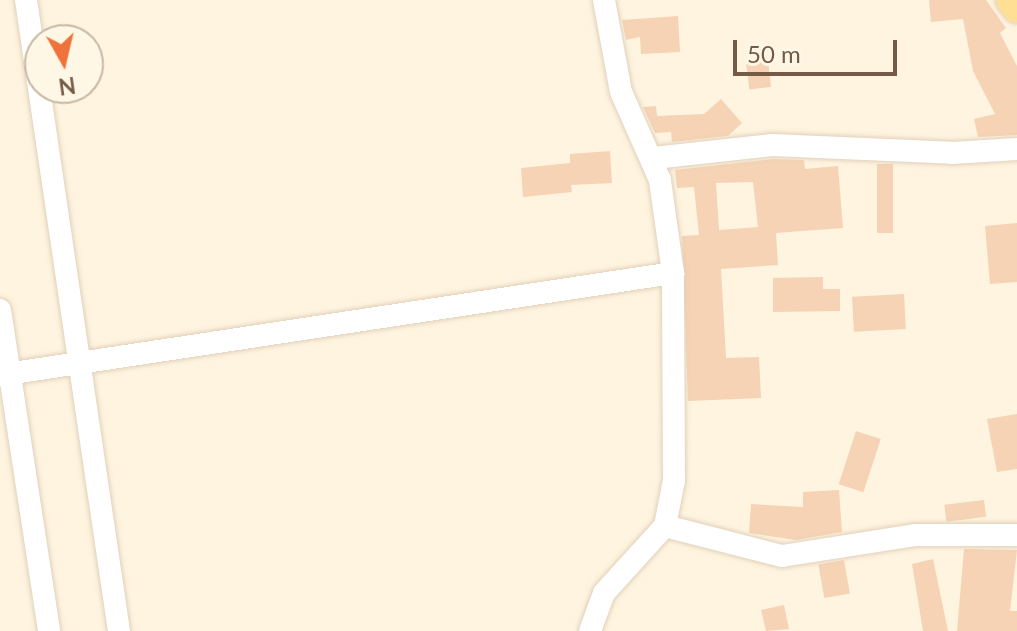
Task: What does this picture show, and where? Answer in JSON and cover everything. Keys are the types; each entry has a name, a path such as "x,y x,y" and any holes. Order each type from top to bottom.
{"main road":[{"path":"1010,0 1017,9"}],"street":[{"path":"26,0 119,631"},
{"path":"590,631 604,593 665,526 674,480 673,273 654,158 636,132 621,92 604,0"},
{"path":"654,158 772,145 952,153 1017,149"},
{"path":"4,374 673,273"},
{"path":"0,310 4,374 49,631"},
{"path":"665,526 782,556 916,535 1017,535"}],"building":[{"path":"929,0 986,0 1006,28 1000,33 1017,66 1017,135 978,137 974,119 995,114 973,71 963,19 931,22"},
{"path":"678,16 680,52 641,54 640,37 626,40 622,20"},
{"path":"768,61 771,87 749,89 746,64"},
{"path":"721,99 742,123 728,136 672,142 671,132 655,133 643,107 656,106 657,116 704,114"},
{"path":"610,151 612,183 571,185 572,192 523,197 521,168 570,163 570,154"},
{"path":"772,159 804,160 805,169 838,166 843,228 776,233 778,265 721,269 726,358 759,357 761,398 688,401 682,236 699,235 694,187 677,188 675,170","holes":["753,182 758,227 719,230 716,183"]},
{"path":"877,164 893,164 893,233 877,233"},
{"path":"1017,223 1017,282 990,284 985,226"},
{"path":"823,277 823,289 840,289 840,311 773,312 773,278"},
{"path":"904,294 906,329 854,332 852,297"},
{"path":"1017,414 1017,469 997,472 987,419"},
{"path":"856,431 881,439 863,492 839,484"},
{"path":"839,490 842,532 796,540 749,533 751,504 803,507 803,492"},
{"path":"984,500 986,517 946,522 944,505"},
{"path":"964,549 1017,550 1010,611 1017,611 1017,631 957,631"},
{"path":"933,559 948,631 923,631 912,564"},
{"path":"844,560 850,593 824,598 818,565"},
{"path":"784,605 789,629 766,631 761,610"}]}
